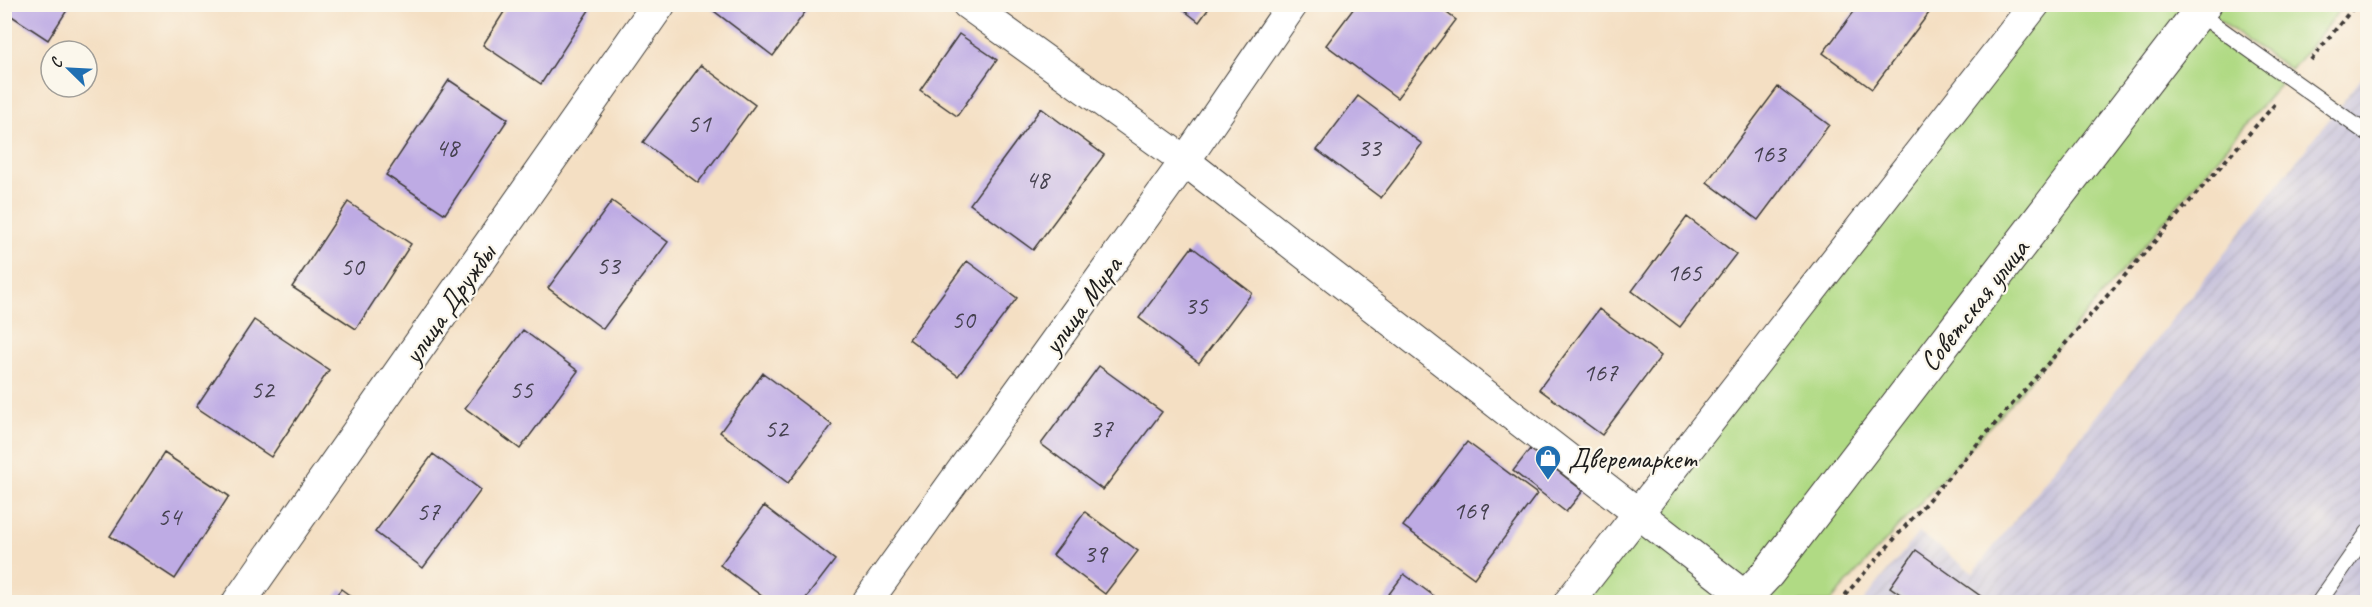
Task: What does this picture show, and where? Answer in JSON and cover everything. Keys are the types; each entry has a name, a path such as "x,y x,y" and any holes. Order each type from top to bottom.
{"main road":[{"name":"улица Дружбы","path":"239,603 658,4"},
{"name":"Советская улица","path":"1743,600 1768,573 2202,9"}],"street":[{"path":"967,4 1185,161 1640,513 1743,600"},
{"name":"улица Мира","path":"867,603 1185,161 1293,4"},
{"path":"1569,603 2035,4"}],"lane":[{"path":"2202,9 2294,82 2367,134"},
{"path":"2319,603 2367,532"}],"path":[{"path":"1839,603 2294,82 2356,4"}],"shaded area":[{"path":"2367,71 2367,602 1863,602 1919,532 1973,573"}],"green space":[{"path":"2041,5 2193,5 1747,585 1651,508"},
{"path":"2217,5 2344,5 2291,70 2210,14"},
{"path":"2203,24 2281,83 2009,405 1830,602 1753,602"},
{"path":"1638,528 1732,597 1727,602 1579,602"}],"building":[{"path":"4,4 71,4 49,39 4,11"},
{"path":"509,4 593,4 541,84 483,45"},
{"path":"713,4 811,4 773,56 710,8"},
{"path":"1176,4 1212,4 1199,22"},
{"path":"1357,4 1435,4 1456,20 1397,98 1326,45"},
{"path":"1859,5 1935,5 1872,89 1823,53"},
{"path":"959,34 997,60 957,116 920,90"},
{"path":"701,65 755,105 698,183 643,142"},
{"path":"449,80 508,119 445,214 386,175"},
{"path":"1778,87 1829,125 1758,220 1707,182"},
{"path":"1358,96 1422,144 1381,198 1317,150"},
{"path":"1041,108 1104,155 1033,250 970,204"},
{"path":"612,201 668,242 603,329 548,288"},
{"path":"348,202 411,244 356,329 292,287"},
{"path":"1687,217 1736,254 1680,327 1632,291"},
{"path":"1192,247 1252,293 1199,363 1139,318"},
{"path":"967,261 1017,298 958,376 909,339"},
{"path":"1599,309 1661,356 1602,435 1539,389"},
{"path":"254,320 329,370 271,457 196,407"},
{"path":"523,330 578,371 520,449 465,408"},
{"path":"1099,366 1162,412 1103,490 1041,444"},
{"path":"763,373 832,425 788,483 720,432"},
{"path":"1467,442 1537,494 1474,578 1403,526"},
{"name":"Дверемаркет","path":"1530,449 1583,491 1566,512 1513,471"},
{"path":"164,453 229,496 175,579 110,536"},
{"path":"433,454 481,490 423,568 375,532"},
{"path":"764,506 835,560 803,602 770,602 720,565"},
{"path":"1085,512 1138,551 1105,594 1053,555"},
{"path":"1916,550 1989,602 1912,602 1890,587"},
{"path":"1404,574 1442,602 1383,602"},
{"path":"341,589 359,602 331,602"}],"place":[{"name":"Дверемаркет","path":"1548,481"}]}
